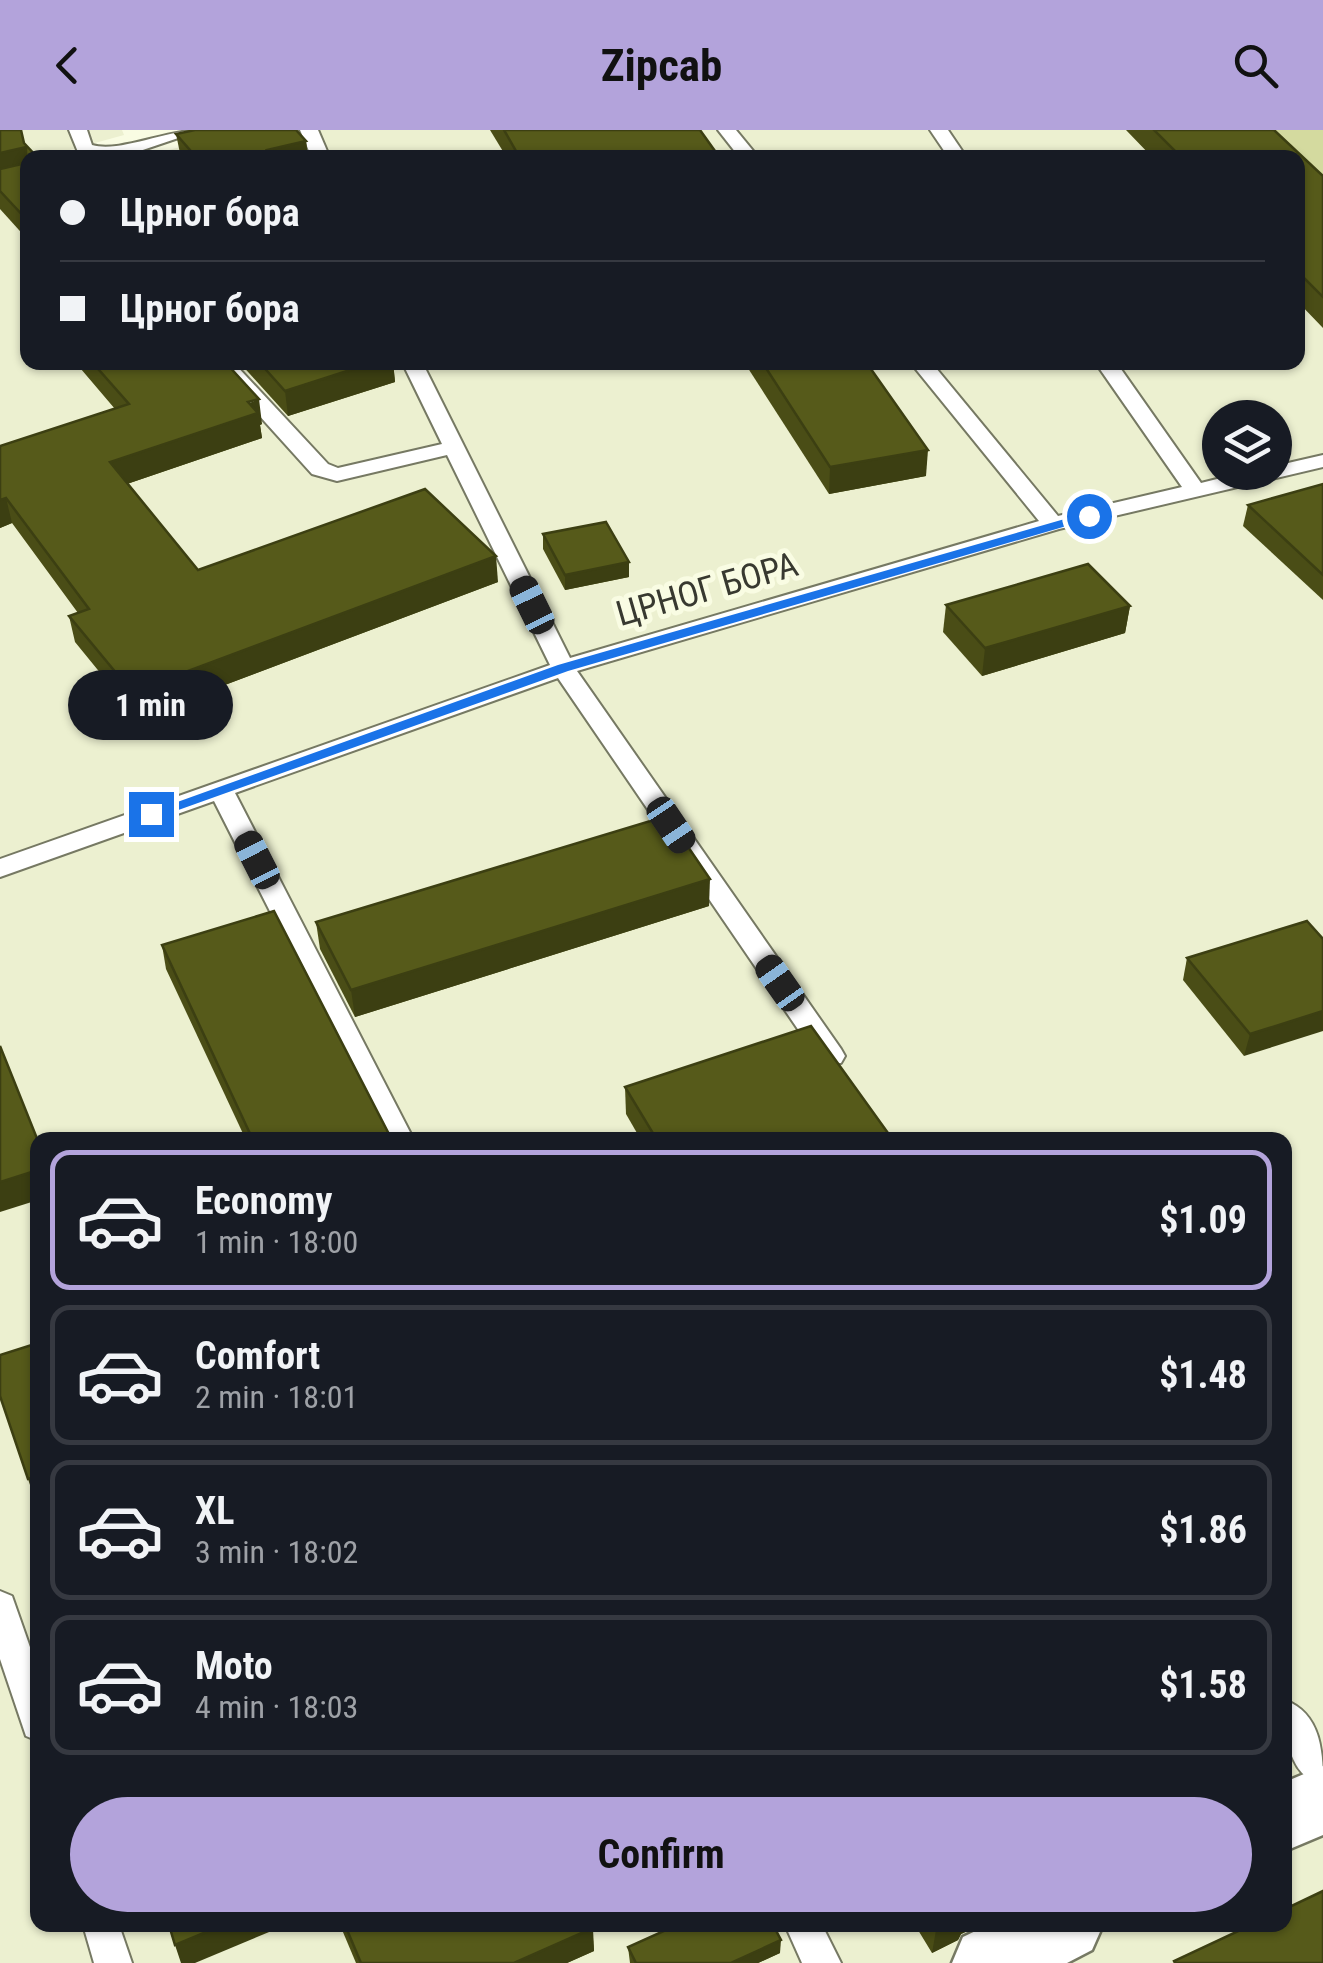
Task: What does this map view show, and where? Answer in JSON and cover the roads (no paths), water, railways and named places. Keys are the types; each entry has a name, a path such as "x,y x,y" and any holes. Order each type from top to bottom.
{"street":[{"path":"1292,1814 1323,1799"},
{"path":"989,1963 1052,1932"}],"lane":[{"path":"123,150 193,130"},
{"path":"727,130 743,150"},
{"path":"227,370 320,469 337,476 454,447"},
{"path":"416,370 563,668 843,1075"},
{"path":"927,370 1053,524"},
{"path":"1111,370 1196,491"},
{"name":"ЦРНОГ БОРА","path":"1292,468 1323,461"},
{"name":"ЦРНОГ БОРА","path":"0,868 563,668 1053,524 1202,490"},
{"path":"221,790 396,1132"},
{"path":"0,1606 30,1699"},
{"path":"1292,1726 1323,1771"},
{"path":"103,1932 113,1963"},
{"path":"806,1932 822,1963"}]}
